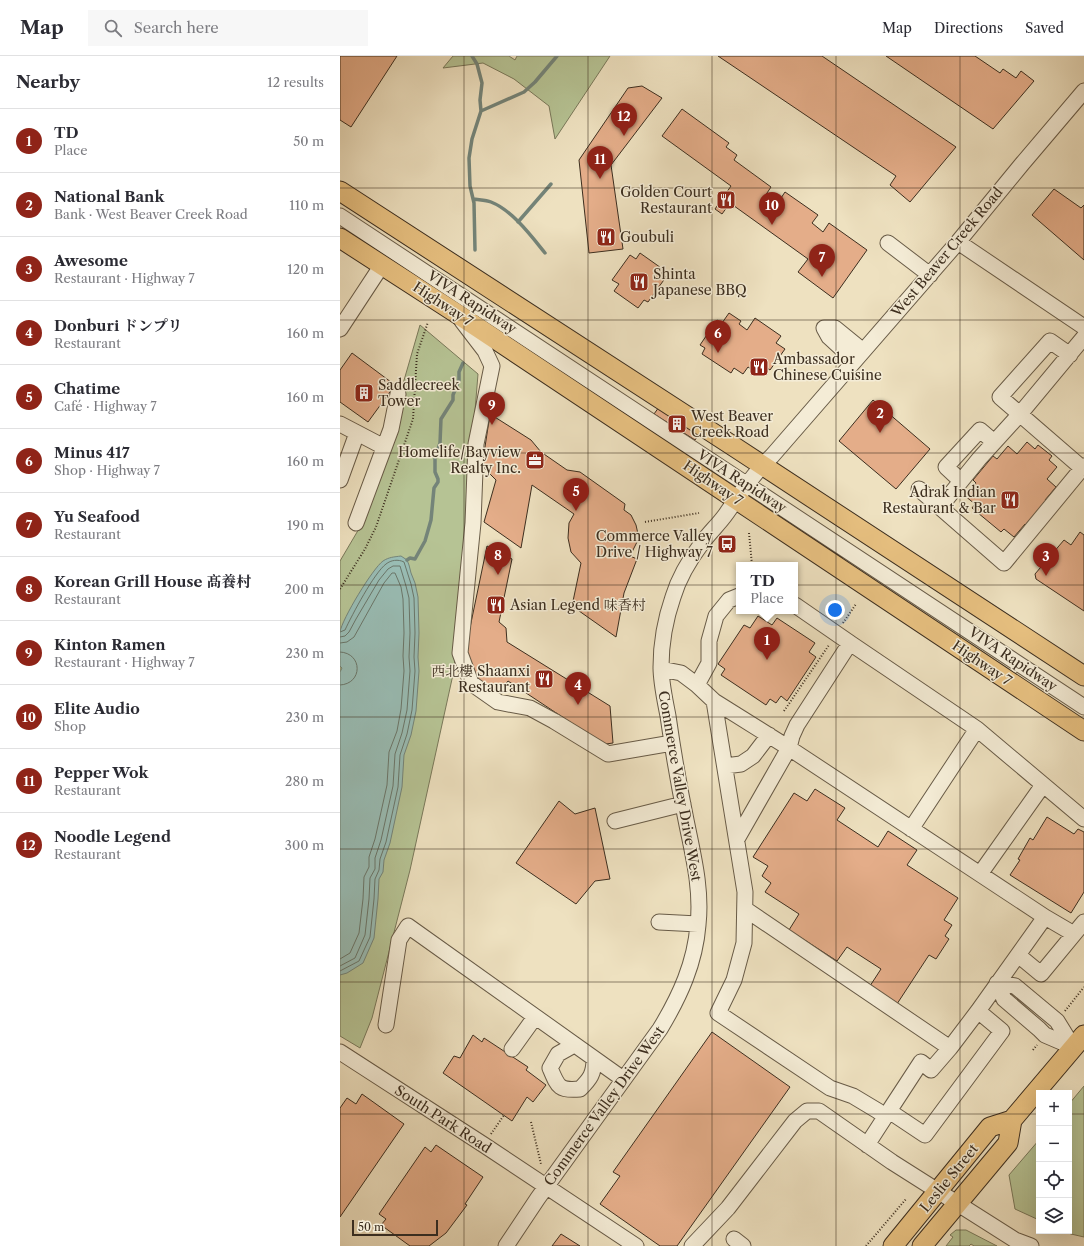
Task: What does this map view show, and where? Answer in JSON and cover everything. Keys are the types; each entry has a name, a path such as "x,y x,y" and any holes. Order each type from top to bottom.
{"main road":[{"path":"340,191 1084,676"},
{"name":"Highway 7","path":"340,238 456,313 741,492 1084,731"},
{"path":"1012,1120 1079,1041"},
{"name":"Leslie Street","path":"893,1246 990,1127 1012,1120 1008,1143 922,1246"}],"street":[{"name":"West Beaver Creek Road","path":"741,492 762,465 772,456 858,355 930,275 1084,91"},
{"name":"VIVA Rapidway","path":"340,216 741,492 787,510 1084,707"},
{"path":"958,242 1084,327"},
{"path":"888,243 930,275"},
{"path":"340,329 382,265"},
{"path":"456,313 485,351 492,366 476,444 473,523 460,653 471,683 498,702 530,708 608,754 672,743"},
{"path":"940,507 1084,337"},
{"path":"919,489 1004,562 1083,467 1000,397 1050,341 1070,355"},
{"path":"356,523 391,429 398,394"},
{"path":"340,424 384,448"},
{"path":"961,482 946,467 980,430 994,442"},
{"path":"340,480 357,433"},
{"name":"Commerce Valley Drive West","path":"506,1246 546,1187 660,1029 677,1001 695,948 698,924 697,874 672,743 661,669 662,641 673,596 681,575 702,543 726,514 741,492"},
{"path":"697,684 709,663 709,641 716,616 729,600 736,597"},
{"path":"798,607 977,729 1084,819"},
{"path":"737,839 789,748 797,725 850,643"},
{"path":"661,669 681,673 697,684 714,701 769,735 1074,934"},
{"path":"714,701 745,892 744,943 734,980 718,1013 830,1088 853,1096 925,1136 1002,1031 978,1011"},
{"path":"911,829 977,729"},
{"path":"725,766 741,764 753,756 769,735"},
{"path":"980,874 1043,785"},
{"path":"615,821 683,804"},
{"path":"745,909 950,1048"},
{"path":"867,1145 922,1062 931,1070 950,1048 1045,916"},
{"path":"659,922 698,924"},
{"path":"1018,955 1041,974 1084,922"},
{"path":"386,1025 400,940 408,926 623,1079"},
{"path":"997,983 1015,986 1079,1041"},
{"path":"512,1049 535,1017"},
{"path":"574,1044 558,1054 550,1068 556,1083 567,1090 580,1089 591,1078 594,1067 594,1059"},
{"name":"South Park Road","path":"340,1052 636,1246"},
{"path":"692,1246 728,1208 795,1121 807,1111 819,1111 892,1162 1015,1240 1031,1246"}],"path":[{"path":"645,522 699,513"},
{"path":"749,533 752,562"},
{"path":"784,711 856,604"},
{"path":"1068,1006 1084,987"},
{"path":"484,1145 504,1115"},
{"path":"531,1122 541,1164"},
{"path":"866,1246 906,1200"}],"green space":[{"path":"453,56 509,56 515,60 517,56 610,56 555,139 549,106 514,79 483,63 443,68"},
{"path":"420,325 478,374 454,670 410,870 372,1018 360,1048 340,1036 340,561 363,522"},
{"path":"1084,1086 1084,1237 1071,1234 1072,1100"},
{"path":"1036,1144 1036,1219 1015,1209 1009,1175"},
{"path":"956,1230 966,1230 997,1246 974,1246 971,1244 969,1246 946,1246 953,1237 950,1235"}],"water":[{"path":"401,556 407,560 418,597 419,671 416,711 411,735 404,755 402,787 390,843 384,860 383,872 379,879 374,938 363,963 347,973 340,975 340,672 342,668 340,666 340,632 346,616 372,573 383,561 392,557"}],"building":[{"path":"340,56 397,56 351,127 340,120"},
{"path":"718,56 822,56 956,147 910,202 890,185 896,176"},
{"path":"886,56 975,56 1000,73 1003,69 1016,78 1021,71 1034,81 993,129"},
{"path":"642,86 662,98 611,165 623,249 589,253 579,160 628,88"},
{"path":"682,109 729,143 726,147 737,155 734,160 771,187 763,199 775,207 785,192 818,215 812,223 823,232 829,223 867,250 833,298 798,272 808,259 730,203 722,214 715,209 731,186 662,136"},
{"path":"1054,189 1081,208 1084,205 1084,260 1032,215"},
{"name":"Shinta Japanese BBQ","path":"640,253 664,270 661,273 666,277 648,302 644,300 638,308 614,291 619,284 612,280 630,255 636,259"},
{"path":"729,313 741,321 739,324 747,330 755,318 781,336 776,343 785,349 770,370 761,364 756,372 748,367 743,374 734,368 731,373 702,354 705,348 700,345 717,320 722,323"},
{"name":"Saddlecreek Tower","path":"352,353 395,385 368,422 340,402 340,370"},
{"path":"873,400 930,449 896,489 839,441"},
{"name":"West Beaver Creek Road","path":"659,407 700,433 695,440 654,414"},
{"path":"490,414 531,440 541,452 567,470 580,472 625,504 624,510 631,515 636,525 638,534 637,542 630,556 637,559 624,593 616,637 572,606 581,563 571,552 568,538 569,523 574,514 532,485 521,548 484,522 496,480 485,469 483,460"},
{"path":"1027,442 1035,449 1038,445 1052,456 1049,460 1057,467 1047,479 1056,487 1045,500 1049,503 1028,527 1025,524 1014,537 1004,529 1001,532 972,508 975,504 965,496 976,483 973,480 993,456 997,459 1008,446 1017,454"},
{"path":"806,526 847,552 843,558 802,532"},
{"path":"1080,532 1084,535 1084,611 1036,579 1035,574 1064,540 1071,545"},
{"path":"487,546 512,559 499,622 506,628 507,642 610,706 613,743 599,745 600,742 508,681 498,694 480,681 467,658 467,642"},
{"path":"758,616 772,625 777,618 815,643 809,652 816,657 787,701 781,696 776,703 770,699 766,705 721,675 725,669 718,664 744,625 750,628"},
{"path":"815,789 845,808 837,820 878,847 888,831 917,850 907,865 958,898 944,920 952,925 945,936 949,939 936,959 929,955 895,1007 868,989 881,969 847,947 837,961 789,930 799,914 765,892 771,883 762,876 768,866 753,857 794,793 807,801"},
{"path":"559,801 575,814 595,808 610,879 595,881 576,904 516,863"},
{"path":"1047,817 1074,834 1078,829 1084,832 1084,892 1071,913 1010,875 1020,860 1018,859 1030,838 1033,840"},
{"path":"712,1032 790,1087 677,1246 660,1246 600,1204 620,1176 613,1172"},
{"path":"473,1035 482,1042 484,1038 528,1067 526,1070 546,1085 533,1102 527,1097 512,1121 443,1073 454,1056 460,1058"},
{"path":"362,1094 404,1124 340,1217 340,1108 347,1098 356,1104"},
{"path":"436,1145 483,1177 465,1204 467,1205 446,1233 429,1246 410,1246 381,1225 386,1219 379,1214 425,1147 431,1152"},
{"path":"561,1234 580,1246 552,1246"}],"waterway":[{"path":"472,56 477,64 482,83 480,100 481,111 472,139 469,158 470,186 474,203 475,250"},
{"path":"481,111 524,92 535,82 557,56"},
{"path":"518,222 551,184"},
{"path":"473,199 491,202 506,211 521,224 545,253"},
{"path":"407,560 410,558 415,559 425,541 431,520 434,488 438,482 435,472 435,458 440,443 441,419 453,400 453,395 459,380 459,372 463,363"}],"place":[{"name":"Noodle Legend","path":"624,136"},
{"name":"Pepper Wok","path":"600,179"},
{"name":"Golden Court Restaurant","path":"726,200"},
{"name":"Elite Audio","path":"772,225"},
{"name":"Goubuli","path":"606,237"},
{"name":"Yu Seafood","path":"822,277"},
{"name":"Shinta Japanese BBQ","path":"639,282"},
{"name":"Minus 417","path":"718,353"},
{"name":"Ambassador Chinese Cuisine","path":"759,367"},
{"name":"Saddlecreek Tower","path":"364,393"},
{"name":"West Beaver Creek Road","path":"677,424"},
{"name":"Kinton Ramen","path":"492,425"},
{"name":"National Bank","path":"880,433"},
{"name":"Homelife/Bayview Realty Inc.","path":"535,460"},
{"name":"Adrak Indian Restaurant & Bar","path":"1010,500"},
{"name":"Chatime","path":"576,511"},
{"name":"Commerce Valley Drive / Highway 7","path":"727,544"},
{"name":"Korean Grill House 髙養村","path":"498,575"},
{"name":"Awesome","path":"1046,576"},
{"name":"Asian Legend 味香村","path":"496,605"},
{"name":"TD","path":"767,660"},
{"name":"西北樓 Shaanxi Restaurant","path":"544,679"},
{"name":"Donburi ドンプリ","path":"578,705"}]}
